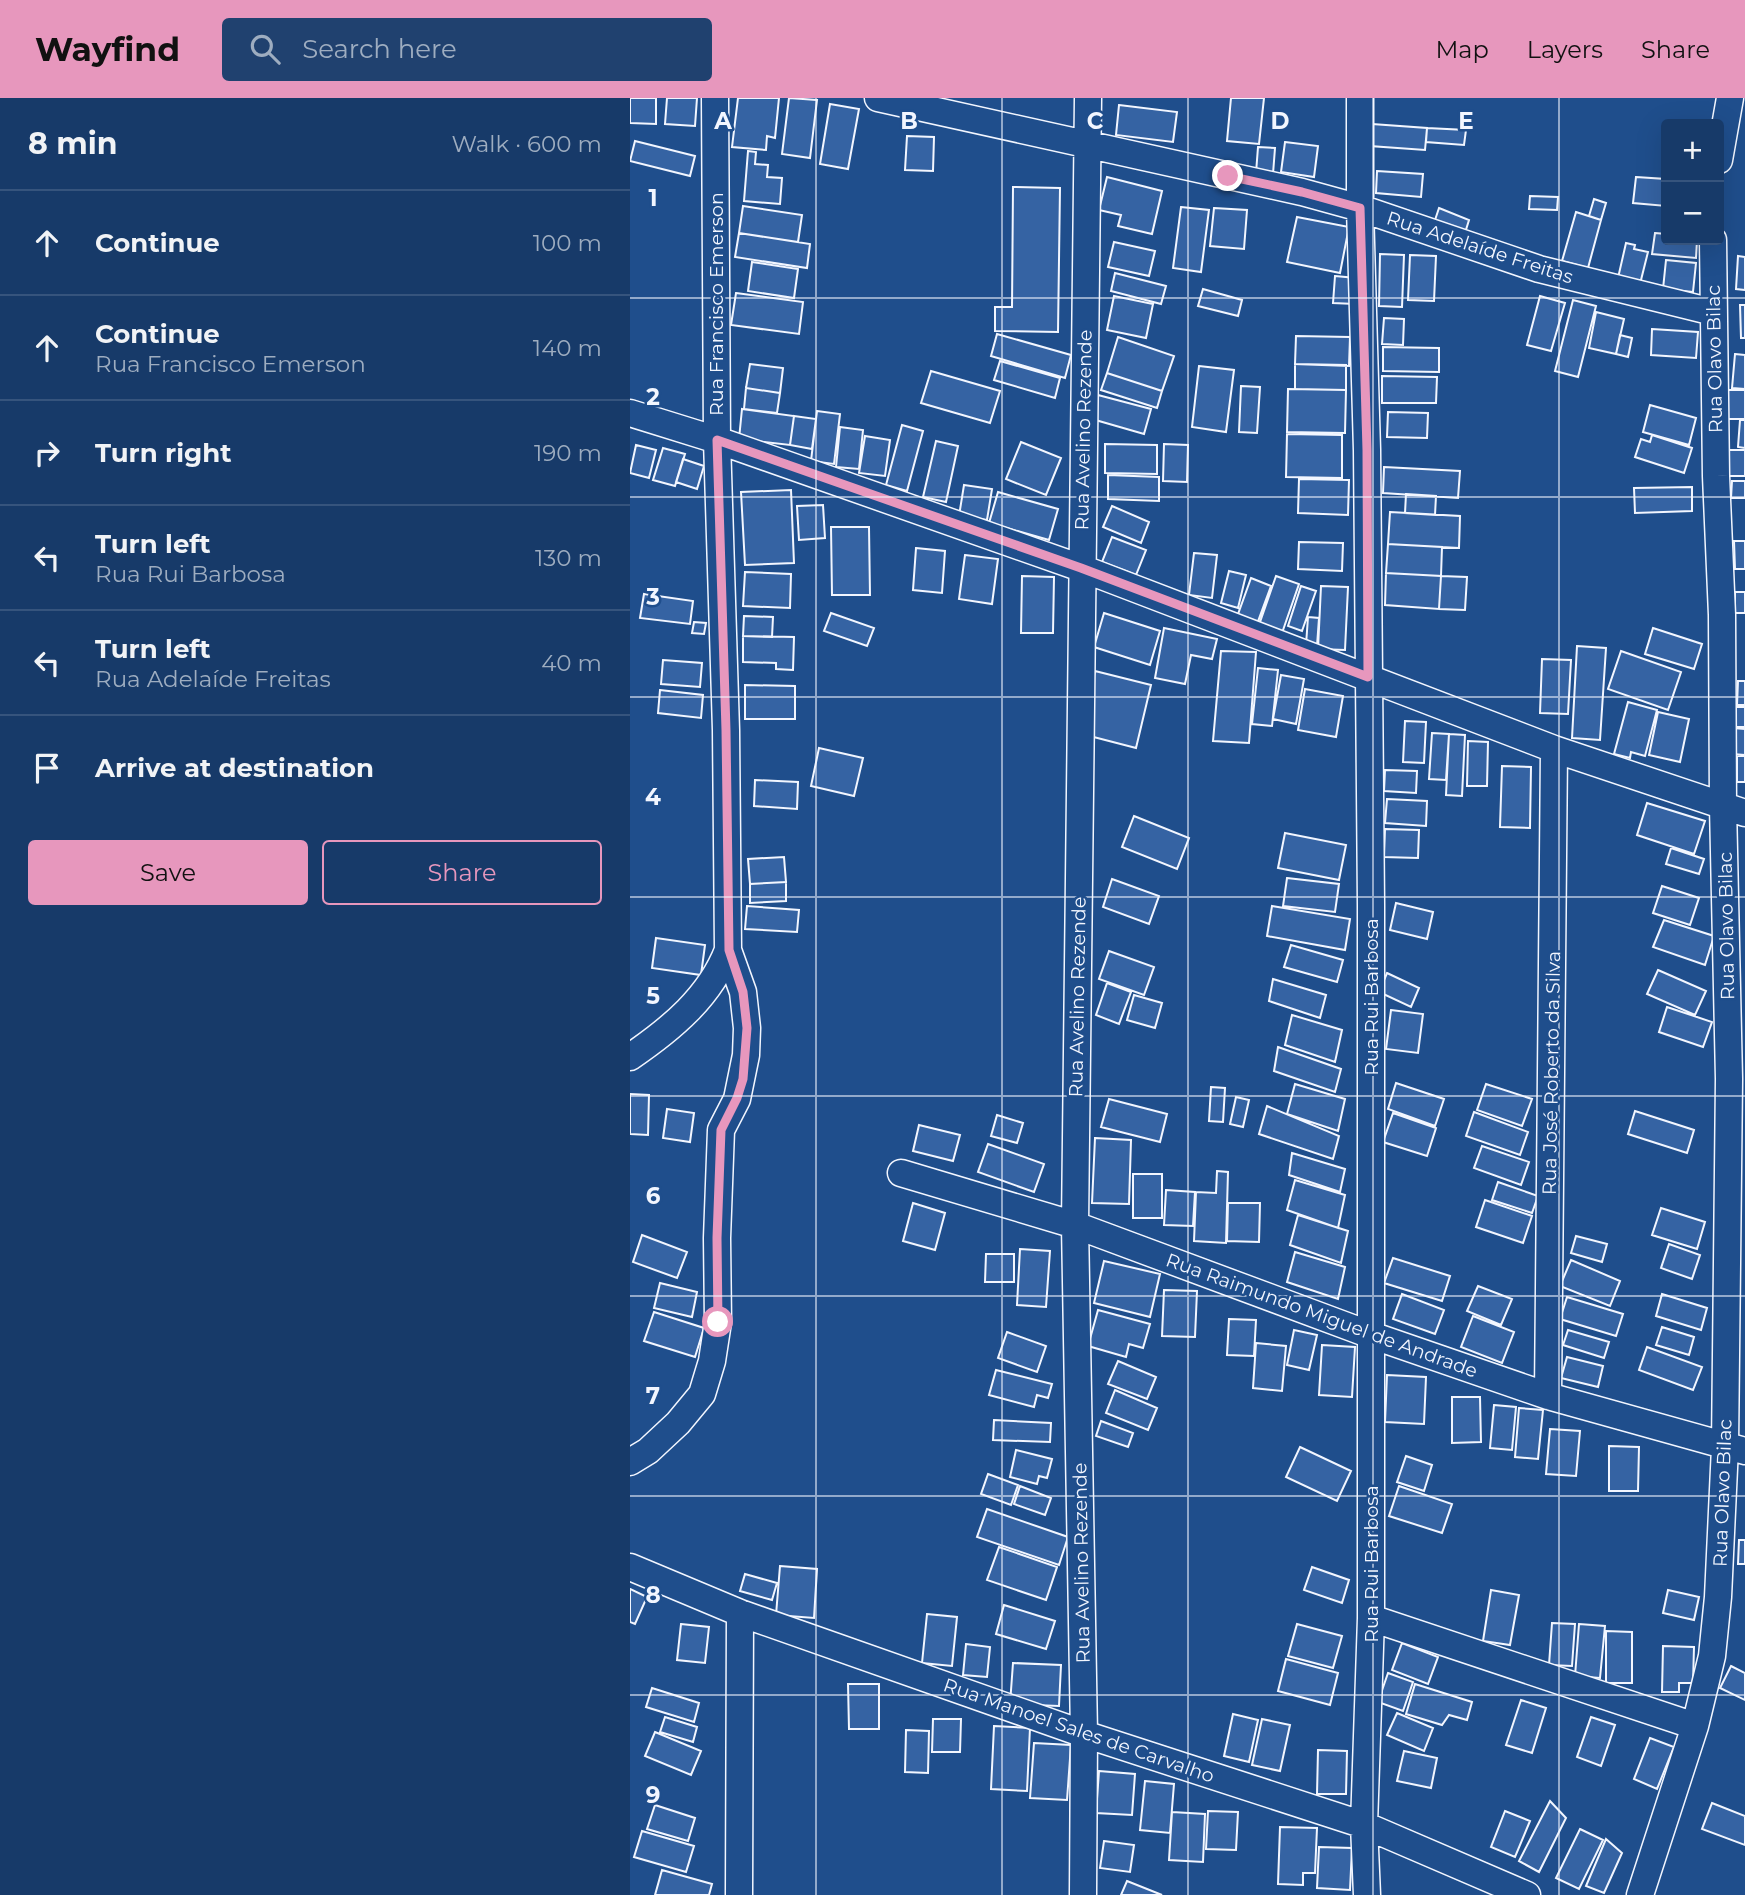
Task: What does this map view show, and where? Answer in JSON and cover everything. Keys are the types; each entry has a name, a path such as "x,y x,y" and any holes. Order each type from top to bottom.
{"street":[{"name":"Rua Francisco Emerson","path":"630,1057 700,1000 721,969 729,950 726,730 717,440 715,98"},
{"name":"Rua Adelaíde Freitas","path":"878,98 1302,192 1360,208 1539,269 1713,312"},
{"name":"Rua Avelino Rezende","path":"1083,1895 1084,1734 1075,1225 1087,98"},
{"name":"Rua Rui Barbosa","path":"1360,98 1360,208 1367,450 1371,1335 1371,1618 1364,1825 1367,1895"},
{"path":"1724,132 1730,98"},
{"name":"Rua Olavo Bilac","path":"1640,1895 1695,1726 1712,1656 1735,1449 1729,1079 1734,810 1722,615 1713,245"},
{"path":"630,413 717,440 1081,568 1554,749 1734,810"},
{"name":"Rua José Roberto da Silva","path":"1548,1396 1554,749"},
{"path":"630,1462 648,1451 678,1423 702,1394 712,1361 718,1322 717,1238 721,1130 737,1098 746,1055 747,1028 743,992 729,950"},
{"name":"Rua Raimundo Miguel de Andrade","path":"901,1172 1075,1225 1371,1335 1548,1396 1735,1449"},
{"name":"Rua Manoel Sales de Carvalho","path":"630,1567 740,1613 1084,1734 1364,1825 1527,1895"},
{"path":"739,1895 740,1613"},
{"path":"1371,1618 1695,1726"}],"building":[{"path":"630,98 656,98 656,124 630,123"},
{"path":"667,98 697,98 695,126 665,124"},
{"path":"738,98 779,98 775,138 767,136 766,150 732,147"},
{"path":"789,98 817,100 810,158 782,154"},
{"path":"1231,98 1264,98 1259,144 1227,141"},
{"path":"830,104 859,109 848,169 820,164"},
{"path":"1119,105 1177,112 1173,142 1116,135"},
{"path":"1372,124 1427,128 1425,150 1370,146"},
{"path":"1427,128 1466,130 1464,145 1426,142"},
{"path":"907,136 934,137 933,171 905,170"},
{"path":"635,141 695,156 690,176 630,161"},
{"path":"1285,142 1318,146 1314,177 1281,172"},
{"path":"1258,147 1275,148 1273,174 1256,173"},
{"path":"748,151 756,152 755,164 768,165 767,177 782,178 780,204 744,201"},
{"path":"1377,171 1423,174 1421,197 1376,193"},
{"path":"1107,177 1162,191 1152,234 1118,226 1121,215 1099,210"},
{"path":"1636,177 1661,179 1661,206 1633,203"},
{"path":"1013,187 1060,188 1058,332 995,331 995,307 1012,307"},
{"path":"1530,196 1558,197 1557,210 1529,209"},
{"path":"1594,199 1606,203 1601,220 1589,216"},
{"path":"743,206 802,215 798,242 739,233"},
{"path":"1181,207 1209,210 1201,272 1173,268"},
{"path":"1214,208 1247,210 1244,249 1210,246"},
{"path":"1439,208 1469,220 1465,233 1434,223"},
{"path":"1576,212 1601,220 1588,268 1562,261"},
{"path":"1297,217 1349,227 1340,273 1287,262"},
{"path":"739,233 810,244 807,268 735,257"},
{"path":"1655,233 1661,234 1661,245 1697,245 1696,258 1652,254"},
{"path":"1114,242 1155,251 1149,276 1108,267"},
{"path":"1626,243 1635,245 1634,249 1648,252 1640,284 1618,278"},
{"path":"1380,254 1404,255 1402,307 1379,306"},
{"path":"1410,255 1436,256 1434,301 1408,300"},
{"path":"1738,256 1745,257 1745,290 1736,289"},
{"path":"1666,260 1696,263 1693,292 1663,289"},
{"path":"752,262 798,269 794,298 748,291"},
{"path":"1115,273 1166,286 1161,304 1111,291"},
{"path":"1335,276 1356,278 1355,304 1333,303"},
{"path":"1203,289 1242,300 1238,316 1198,306"},
{"path":"736,293 803,302 799,334 731,325"},
{"path":"1114,296 1153,304 1146,338 1107,330"},
{"path":"1540,296 1565,303 1551,351 1527,345"},
{"path":"1573,300 1596,306 1578,377 1555,371"},
{"path":"1740,305 1745,305 1745,338 1741,338"},
{"path":"1596,312 1624,319 1616,354 1589,348"},
{"path":"1384,318 1404,319 1403,345 1382,344"},
{"path":"1652,329 1698,332 1696,358 1651,355"},
{"path":"997,334 1071,355 1065,378 991,356"},
{"path":"1620,335 1632,338 1628,357 1616,354"},
{"path":"1296,336 1350,337 1349,366 1295,364"},
{"path":"1118,337 1174,356 1162,391 1107,373"},
{"path":"1383,347 1439,348 1439,372 1383,371"},
{"path":"1735,354 1745,355 1745,389 1732,388"},
{"path":"1000,361 1060,378 1055,398 994,380"},
{"path":"750,364 783,368 780,393 746,388"},
{"path":"1295,364 1346,365 1346,390 1295,389"},
{"path":"1199,366 1234,370 1226,432 1192,427"},
{"path":"931,371 1000,391 990,423 921,403"},
{"path":"1107,373 1162,391 1157,408 1101,390"},
{"path":"1382,376 1437,377 1436,403 1382,403"},
{"path":"1241,386 1260,387 1257,433 1239,432"},
{"path":"746,388 780,393 777,413 744,409"},
{"path":"1288,389 1346,390 1345,433 1287,432"},
{"path":"1728,390 1745,390 1745,419 1728,419"},
{"path":"1098,395 1151,409 1144,434 1092,419"},
{"path":"1650,405 1696,418 1689,445 1643,432"},
{"path":"742,409 794,416 790,445 739,439"},
{"path":"817,411 840,414 834,464 811,461"},
{"path":"1388,412 1428,413 1427,438 1387,437"},
{"path":"794,416 816,419 812,449 790,445"},
{"path":"1740,420 1745,420 1745,448 1738,447"},
{"path":"902,425 923,431 907,491 886,485"},
{"path":"840,427 863,430 859,469 836,467"},
{"path":"1287,434 1342,435 1342,478 1286,477"},
{"path":"1652,435 1692,448 1684,473 1635,457 1641,439 1650,442"},
{"path":"865,436 890,440 885,476 859,473"},
{"path":"936,441 958,446 946,502 923,497"},
{"path":"1021,442 1061,458 1046,495 1006,479"},
{"path":"1105,444 1157,445 1157,474 1105,473"},
{"path":"1164,444 1188,445 1187,482 1163,481"},
{"path":"636,445 656,450 649,478 630,473"},
{"path":"663,448 685,454 675,486 653,480"},
{"path":"1729,450 1745,450 1745,476 1728,476"},
{"path":"683,459 704,466 697,489 676,482"},
{"path":"1384,467 1460,471 1458,498 1383,493"},
{"path":"1108,475 1159,477 1159,501 1108,499"},
{"path":"1299,479 1349,480 1348,515 1298,513"},
{"path":"1732,481 1745,481 1745,498 1731,498"},
{"path":"964,485 992,489 987,520 959,516"},
{"path":"1692,487 1692,511 1635,513 1634,488"},
{"path":"791,490 794,563 745,565 741,492"},
{"path":"998,492 1058,509 1049,540 989,523"},
{"path":"1406,494 1436,496 1435,515 1405,513"},
{"path":"823,505 825,538 799,540 797,506"},
{"path":"1112,506 1149,522 1141,543 1103,527"},
{"path":"1390,512 1460,516 1459,548 1388,544"},
{"path":"831,527 869,527 870,595 832,595"},
{"path":"1112,537 1146,550 1136,575 1102,562"},
{"path":"1734,541 1745,541 1745,569 1735,569"},
{"path":"1299,542 1343,543 1342,571 1298,569"},
{"path":"1388,544 1442,547 1441,576 1386,573"},
{"path":"916,548 945,551 942,593 913,590"},
{"path":"1194,553 1217,555 1212,598 1189,595"},
{"path":"965,555 998,559 992,604 959,599"},
{"path":"1229,571 1246,575 1238,608 1221,603"},
{"path":"745,572 791,574 790,608 743,606"},
{"path":"1386,573 1441,576 1439,609 1385,605"},
{"path":"1022,576 1054,577 1053,633 1021,633"},
{"path":"1276,576 1299,584 1282,633 1259,625"},
{"path":"1441,576 1467,577 1465,610 1439,609"},
{"path":"1251,578 1271,586 1257,624 1237,617"},
{"path":"1301,586 1316,591 1302,631 1288,626"},
{"path":"1321,586 1348,587 1345,650 1318,649"},
{"path":"1735,592 1745,592 1745,613 1735,613"},
{"path":"644,594 693,601 690,624 640,618"},
{"path":"831,613 874,628 867,646 824,631"},
{"path":"1104,613 1160,631 1150,665 1094,647"},
{"path":"744,616 773,617 772,637 743,636"},
{"path":"1308,617 1319,618 1317,646 1306,645"},
{"path":"694,622 706,623 704,634 692,633"},
{"path":"1164,628 1217,639 1212,659 1191,655 1185,684 1155,678"},
{"path":"1653,628 1702,644 1694,669 1645,654"},
{"path":"743,636 794,637 793,670 776,669 776,663 743,662"},
{"path":"1577,646 1606,648 1600,740 1572,738"},
{"path":"1221,651 1256,652 1249,743 1213,741"},
{"path":"1621,651 1681,672 1668,710 1608,689"},
{"path":"1542,659 1571,660 1568,714 1540,713"},
{"path":"663,660 702,663 700,687 661,684"},
{"path":"1258,668 1278,670 1272,726 1252,724"},
{"path":"1095,671 1151,685 1136,748 1082,734"},
{"path":"1281,675 1304,679 1296,724 1273,719"},
{"path":"1738,681 1745,681 1745,705 1737,705"},
{"path":"745,685 795,686 795,719 745,719"},
{"path":"1305,689 1343,696 1336,737 1298,730"},
{"path":"660,690 703,695 701,718 658,713"},
{"path":"1628,702 1657,710 1645,756 1631,752 1630,758 1614,754"},
{"path":"1734,707 1745,707 1745,727 1734,727"},
{"path":"1658,712 1689,719 1680,762 1649,755"},
{"path":"1405,721 1426,722 1424,763 1403,762"},
{"path":"1733,728 1745,729 1745,755 1732,754"},
{"path":"1432,733 1449,734 1446,780 1429,779"},
{"path":"1449,734 1465,735 1462,796 1446,795"},
{"path":"1468,741 1488,742 1487,786 1467,786"},
{"path":"819,748 863,758 854,796 811,786"},
{"path":"1737,756 1745,756 1745,782 1737,782"},
{"path":"1502,766 1531,767 1530,828 1500,827"},
{"path":"1385,770 1417,771 1416,793 1384,791"},
{"path":"755,780 798,782 797,809 754,806"},
{"path":"1387,799 1427,801 1426,826 1385,823"},
{"path":"1647,803 1705,821 1694,854 1637,835"},
{"path":"1134,816 1189,838 1177,869 1122,847"},
{"path":"1385,829 1419,830 1418,858 1384,857"},
{"path":"1285,833 1346,845 1339,880 1278,868"},
{"path":"1671,848 1704,859 1699,874 1666,864"},
{"path":"784,857 786,882 750,884 748,859"},
{"path":"1287,878 1339,884 1335,912 1283,906"},
{"path":"1112,879 1159,896 1149,924 1103,907"},
{"path":"786,882 786,901 750,903 750,884"},
{"path":"1662,886 1699,898 1690,925 1653,913"},
{"path":"1396,903 1433,912 1427,939 1390,930"},
{"path":"747,906 799,910 797,932 745,929"},
{"path":"1272,906 1350,919 1345,950 1267,936"},
{"path":"1664,920 1714,936 1705,965 1653,947"},
{"path":"656,938 705,945 701,975 652,968"},
{"path":"1291,945 1343,960 1337,982 1284,967"},
{"path":"1109,951 1154,967 1144,995 1099,979"},
{"path":"1658,970 1706,991 1695,1015 1647,994"},
{"path":"1387,973 1419,988 1411,1007 1379,992"},
{"path":"1273,979 1326,995 1320,1018 1269,1001"},
{"path":"1107,983 1131,992 1119,1024 1096,1015"},
{"path":"1134,995 1162,1003 1155,1028 1127,1020"},
{"path":"1667,1007 1712,1022 1703,1047 1659,1032"},
{"path":"1391,1010 1423,1014 1418,1053 1386,1049"},
{"path":"1292,1015 1342,1030 1335,1062 1285,1045"},
{"path":"1278,1047 1341,1069 1335,1092 1274,1071"},
{"path":"1396,1083 1444,1099 1435,1126 1388,1109"},
{"path":"1295,1084 1345,1099 1338,1131 1287,1114"},
{"path":"1486,1084 1532,1099 1522,1126 1477,1110"},
{"path":"1211,1087 1225,1088 1223,1122 1209,1121"},
{"path":"630,1094 649,1095 648,1135 630,1134"},
{"path":"1236,1097 1249,1100 1243,1127 1230,1124"},
{"path":"1109,1099 1167,1114 1160,1142 1101,1127"},
{"path":"1267,1106 1339,1136 1333,1159 1259,1134"},
{"path":"667,1109 694,1113 690,1142 663,1138"},
{"path":"1635,1111 1694,1130 1687,1153 1628,1134"},
{"path":"1474,1112 1528,1132 1520,1155 1466,1136"},
{"path":"1393,1113 1436,1128 1427,1156 1383,1142"},
{"path":"997,1115 1023,1123 1017,1143 991,1136"},
{"path":"919,1125 960,1135 953,1161 913,1151"},
{"path":"1095,1138 1131,1140 1129,1204 1092,1203"},
{"path":"988,1144 1044,1164 1034,1192 978,1172"},
{"path":"1482,1146 1529,1162 1521,1185 1474,1168"},
{"path":"1292,1153 1345,1169 1340,1192 1289,1175"},
{"path":"1217,1171 1228,1172 1226,1243 1194,1241 1196,1192 1216,1193"},
{"path":"1133,1174 1162,1174 1162,1218 1133,1218"},
{"path":"1295,1180 1345,1195 1338,1228 1287,1210"},
{"path":"1498,1182 1538,1196 1532,1213 1492,1200"},
{"path":"1166,1190 1195,1192 1193,1226 1164,1225"},
{"path":"1485,1200 1532,1216 1523,1243 1476,1227"},
{"path":"913,1203 945,1213 935,1250 903,1241"},
{"path":"1228,1203 1260,1203 1259,1242 1227,1241"},
{"path":"1661,1208 1705,1222 1697,1249 1652,1235"},
{"path":"1298,1215 1348,1231 1341,1263 1290,1245"},
{"path":"642,1235 687,1252 677,1278 633,1262"},
{"path":"1576,1236 1607,1244 1602,1262 1571,1253"},
{"path":"1669,1244 1700,1255 1692,1279 1661,1268"},
{"path":"1020,1249 1050,1251 1046,1307 1017,1305"},
{"path":"1295,1252 1345,1267 1338,1299 1287,1282"},
{"path":"986,1254 1014,1254 1014,1282 985,1282"},
{"path":"1393,1258 1450,1276 1442,1301 1384,1283"},
{"path":"1571,1260 1620,1281 1610,1306 1560,1286"},
{"path":"1104,1261 1160,1274 1150,1317 1094,1303"},
{"path":"660,1283 697,1292 692,1317 654,1308"},
{"path":"1478,1286 1512,1299 1501,1325 1467,1311"},
{"path":"1164,1290 1197,1291 1195,1337 1162,1336"},
{"path":"1402,1294 1444,1310 1435,1334 1393,1319"},
{"path":"1662,1294 1707,1308 1701,1330 1656,1316"},
{"path":"1567,1297 1623,1314 1616,1336 1560,1319"},
{"path":"1098,1310 1150,1324 1143,1348 1129,1344 1126,1357 1088,1346"},
{"path":"654,1312 704,1328 695,1357 644,1341"},
{"path":"1473,1316 1514,1332 1502,1363 1461,1347"},
{"path":"1229,1319 1256,1320 1254,1356 1227,1355"},
{"path":"1662,1327 1694,1337 1689,1355 1656,1345"},
{"path":"1294,1330 1317,1335 1309,1370 1287,1365"},
{"path":"1568,1330 1609,1342 1604,1358 1563,1345"},
{"path":"1007,1332 1046,1346 1037,1372 998,1358"},
{"path":"1256,1343 1286,1346 1282,1391 1253,1388"},
{"path":"1322,1345 1355,1347 1352,1397 1319,1395"},
{"path":"1647,1347 1702,1367 1693,1390 1639,1370"},
{"path":"1567,1357 1603,1366 1598,1387 1561,1378"},
{"path":"1118,1361 1156,1377 1147,1399 1108,1384"},
{"path":"996,1370 1052,1384 1048,1398 1037,1395 1034,1407 989,1395"},
{"path":"1387,1375 1426,1377 1424,1424 1385,1422"},
{"path":"1115,1390 1157,1408 1148,1430 1106,1413"},
{"path":"1452,1397 1480,1397 1481,1442 1452,1443"},
{"path":"1494,1405 1516,1407 1512,1450 1490,1448"},
{"path":"1519,1408 1543,1410 1538,1459 1515,1457"},
{"path":"994,1420 1051,1423 1050,1442 993,1440"},
{"path":"1101,1421 1133,1433 1128,1447 1096,1436"},
{"path":"1550,1429 1580,1431 1576,1476 1546,1474"},
{"path":"1609,1446 1639,1447 1638,1491 1609,1491"},
{"path":"1300,1447 1351,1471 1337,1501 1286,1477"},
{"path":"1016,1450 1052,1459 1047,1478 1039,1476 1037,1484 1010,1477"},
{"path":"1406,1456 1432,1465 1424,1491 1397,1482"},
{"path":"988,1474 1018,1485 1011,1505 981,1494"},
{"path":"1020,1486 1051,1498 1045,1515 1014,1504"},
{"path":"1399,1486 1452,1504 1442,1533 1389,1516"},
{"path":"987,1509 1068,1537 1059,1565 977,1537"},
{"path":"1739,1540 1745,1540 1745,1564 1738,1564"},
{"path":"999,1547 1057,1567 1046,1600 987,1580"},
{"path":"780,1566 817,1569 814,1618 776,1615"},
{"path":"1312,1567 1349,1580 1342,1603 1304,1590"},
{"path":"745,1574 777,1583 772,1600 740,1591"},
{"path":"630,1589 647,1597 635,1624 630,1622"},
{"path":"1491,1590 1519,1595 1510,1645 1483,1641"},
{"path":"1668,1590 1699,1597 1694,1620 1663,1613"},
{"path":"1004,1605 1055,1621 1046,1649 996,1634"},
{"path":"927,1614 957,1617 952,1666 922,1663"},
{"path":"1552,1623 1575,1624 1572,1666 1549,1665"},
{"path":"681,1624 709,1627 705,1663 677,1660"},
{"path":"1297,1624 1342,1636 1333,1668 1288,1656"},
{"path":"1579,1624 1605,1626 1600,1678 1575,1676"},
{"path":"1606,1631 1632,1632 1632,1683 1606,1683"},
{"path":"1402,1643 1438,1657 1428,1684 1392,1670"},
{"path":"966,1644 990,1647 987,1677 963,1675"},
{"path":"1663,1646 1694,1647 1693,1683 1679,1683 1679,1692 1662,1692"},
{"path":"1286,1659 1338,1673 1330,1705 1278,1691"},
{"path":"1013,1663 1061,1665 1059,1706 1010,1704"},
{"path":"1731,1666 1745,1673 1745,1700 1720,1688"},
{"path":"1388,1673 1413,1682 1403,1711 1378,1702"},
{"path":"848,1684 879,1684 879,1729 849,1729"},
{"path":"1415,1684 1472,1702 1467,1720 1449,1715 1442,1725 1406,1714"},
{"path":"652,1688 699,1703 694,1722 646,1707"},
{"path":"1521,1700 1546,1708 1532,1753 1506,1745"},
{"path":"1397,1713 1433,1728 1424,1751 1387,1735"},
{"path":"1233,1714 1258,1720 1249,1762 1224,1756"},
{"path":"665,1717 697,1727 693,1742 660,1732"},
{"path":"1591,1717 1615,1725 1601,1766 1577,1757"},
{"path":"933,1719 961,1719 960,1752 932,1752"},
{"path":"1262,1719 1290,1725 1280,1771 1252,1765"},
{"path":"994,1726 1030,1728 1027,1791 991,1789"},
{"path":"906,1730 929,1731 928,1773 905,1772"},
{"path":"655,1732 701,1751 691,1775 645,1756"},
{"path":"1650,1738 1674,1747 1657,1789 1634,1779"},
{"path":"1034,1743 1071,1745 1067,1800 1030,1798"},
{"path":"1318,1750 1347,1751 1346,1794 1317,1794"},
{"path":"1404,1751 1437,1758 1431,1788 1397,1781"},
{"path":"1099,1771 1135,1774 1132,1815 1096,1813"},
{"path":"1145,1781 1174,1784 1170,1833 1140,1830"},
{"path":"1550,1801 1566,1818 1539,1872 1519,1861"},
{"path":"1712,1803 1745,1816 1745,1845 1702,1829"},
{"path":"655,1805 695,1818 688,1841 647,1829"},
{"path":"1208,1811 1238,1812 1236,1850 1206,1849"},
{"path":"1505,1811 1530,1821 1515,1857 1491,1847"},
{"path":"1172,1812 1205,1814 1203,1862 1169,1860"},
{"path":"1280,1827 1317,1828 1315,1873 1303,1873 1303,1885 1278,1884"},
{"path":"1580,1829 1603,1840 1579,1889 1556,1878"},
{"path":"642,1831 694,1846 686,1872 634,1857"},
{"path":"1606,1839 1622,1853 1604,1893 1586,1886"},
{"path":"1104,1841 1134,1845 1130,1872 1100,1868"},
{"path":"1319,1847 1352,1848 1350,1890 1317,1888"},
{"path":"662,1870 712,1884 709,1895 655,1895"},
{"path":"1127,1881 1162,1895 1121,1895"}],"route":[{"path":"718,1322 717,1238 721,1130 743,1079 747,1028 743,992 729,950 726,730 717,440 1081,568 1368,677 1367,450 1360,208 1228,176"}]}
